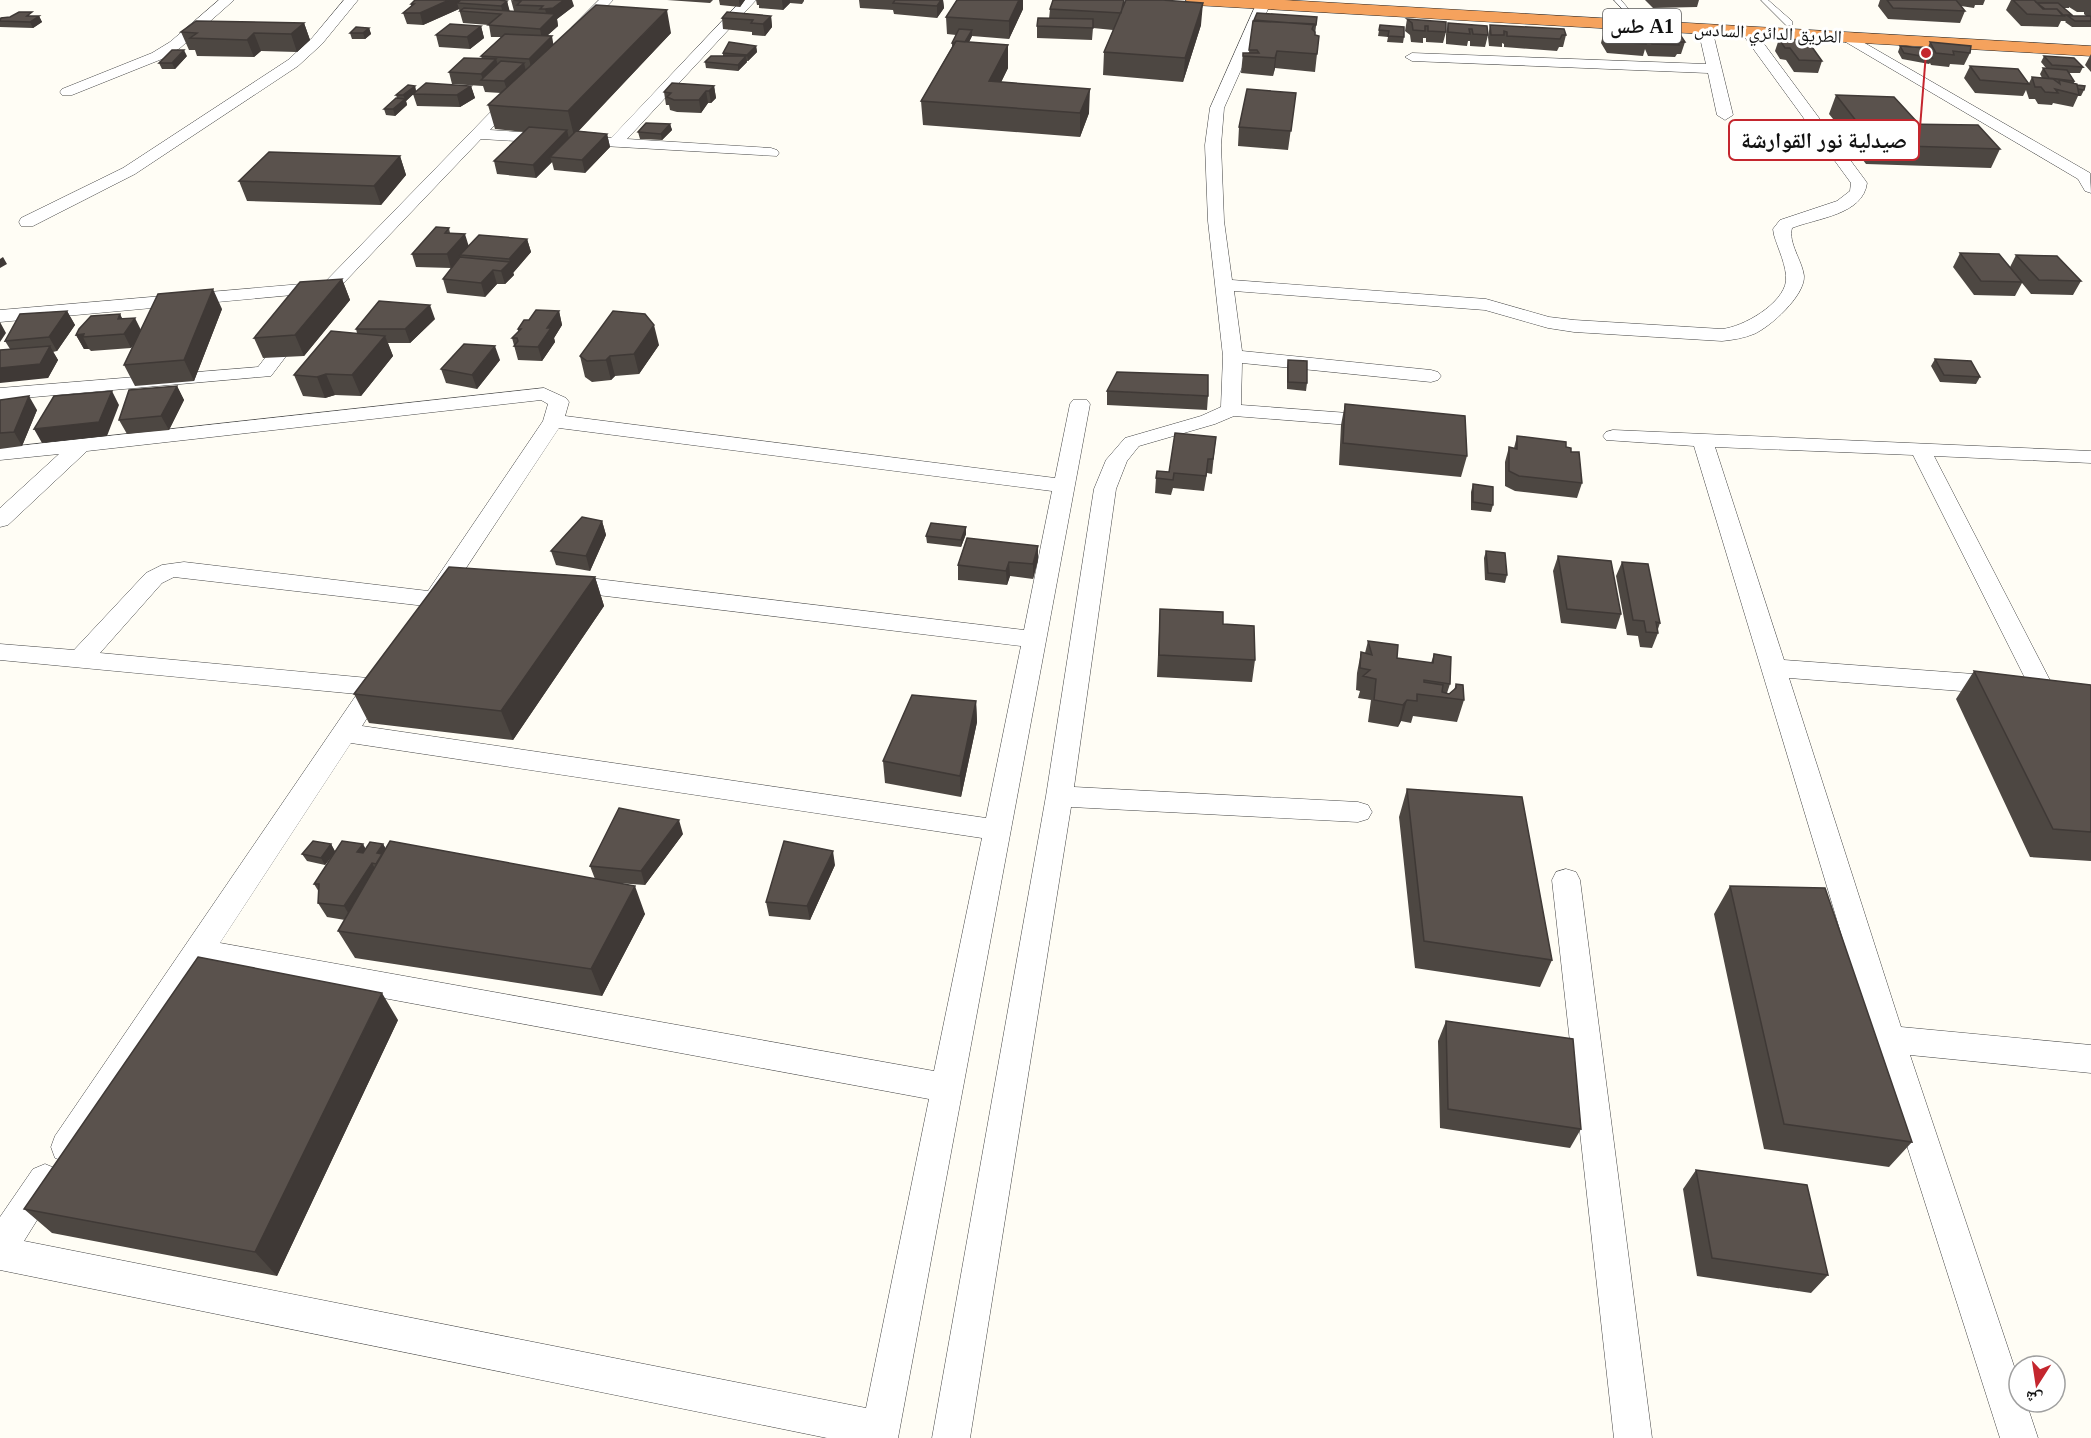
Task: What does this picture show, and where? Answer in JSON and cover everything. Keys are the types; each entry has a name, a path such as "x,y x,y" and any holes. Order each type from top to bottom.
{"highway":[{"name":"الطريق الدائري السادس","path":"1194,0 1264,2 2091,51"},
{"name":"الطريق الدائري السادس","path":"1383,0 2091,40"}],"street":[{"path":"67,92 157,56 175,45 227,0"},
{"path":"27,222 129,171 292,63 317,41 351,0"},
{"path":"566,42 606,0"},
{"path":"615,143 749,0"},
{"path":"1231,410 1233,356 1216,221 1213,156 1217,108 1264,2"},
{"path":"1705,29 1725,115"},
{"path":"1223,285 1486,305 1548,322 1575,326 1722,335 1741,333 1754,327 1791,292 1795,284 1795,276 1782,229 1786,224 1846,204 1856,198 1860,190 1859,183 1748,32"},
{"path":"1850,38 2089,181"},
{"path":"1412,57 1714,69"},
{"path":"0,394 264,372 330,287 526,84"},
{"path":"477,134 771,153"},
{"path":"0,316 330,287"},
{"path":"1233,356 1431,376"},
{"path":"0,454 544,394 559,402 553,421 465,571 427,609 184,569 170,570 154,578 79,660"},
{"path":"0,1253 880,1434 1080,404"},
{"path":"951,1438 1059,796 1105,489 1117,460 1132,442 1208,420 1231,410 1397,423"},
{"path":"553,421 1064,486"},
{"path":"1613,436 2091,457"},
{"path":"1702,440 1889,1039 2019,1438"},
{"path":"0,520 81,445"},
{"path":"1774,668 2052,689 1920,449"},
{"path":"536,580 1035,639"},
{"path":"0,652 375,687"},
{"path":"0,1247 394,658"},
{"path":"345,732 997,830"},
{"path":"1059,796 1358,812"},
{"path":"1566,880 1633,1438"},
{"path":"198,951 947,1088"},
{"path":"1889,1039 2091,1059"}],"lane":[{"path":"1617,0 1630,14"},
{"path":"1764,0 1789,23"}],"building":[{"path":"415,0 449,0 420,13 403,13 414,4 411,4"},
{"path":"461,0 507,1 501,6 457,3"},
{"path":"513,0 564,0 553,8 540,9 543,6 517,5 521,1"},
{"path":"895,0 941,0 937,6 893,3"},
{"path":"957,0 1019,0 1009,21 946,17"},
{"path":"1053,0 1124,0 1121,13 1050,9"},
{"path":"1126,0 1203,3 1185,58 1104,52"},
{"path":"1887,0 1956,0 1965,11 1893,8"},
{"path":"2013,0 2034,0 2043,9 2057,9 2064,16 2027,14"},
{"path":"2037,3 2058,3 2072,15 2062,15 2057,9 2045,9"},
{"path":"596,5 667,10 568,111 488,105"},
{"path":"464,8 555,14 540,29 488,25 501,14 460,11"},
{"path":"19,12 32,12 27,16 39,16 30,22 0,21 1,18 10,17"},
{"path":"727,12 771,16 763,24 751,23 753,20 722,18"},
{"path":"1257,13 1317,17 1316,25 1254,20"},
{"path":"2068,16 2090,16 2091,21 2075,21"},
{"path":"1038,18 1093,19 1093,28 1037,26"},
{"path":"1407,19 1446,22 1446,32 1428,31 1428,26 1425,26 1425,31 1413,30 1412,23"},
{"path":"196,21 304,23 291,34 254,33 247,40 190,38 197,33 181,32"},
{"path":"1253,21 1314,24 1312,29 1315,35 1319,36 1317,54 1277,51 1275,58 1243,56 1243,53 1259,53 1257,50 1249,50"},
{"path":"1448,23 1487,26 1488,35 1473,34 1472,29 1469,29 1470,34 1448,32"},
{"path":"450,24 481,26 467,37 436,35"},
{"path":"1380,25 1404,27 1404,37 1388,36 1389,31 1379,30"},
{"path":"1490,25 1564,29 1566,35 1562,35 1560,39 1507,36 1507,32 1504,31 1504,35 1491,35"},
{"path":"356,27 369,28 363,33 350,33"},
{"path":"959,29 972,30 965,42 952,43"},
{"path":"1604,31 1642,34 1646,44 1610,42"},
{"path":"1646,33 1681,36 1685,42 1678,42 1679,45 1652,44"},
{"path":"505,34 552,36 529,59 481,56"},
{"path":"1779,39 1807,40 1822,61 1799,60 1790,48 1785,48"},
{"path":"956,41 1008,45 989,81 1090,89 1080,113 921,101"},
{"path":"729,42 756,46 747,55 723,53"},
{"path":"1930,42 1971,46 1970,53 1953,51 1954,55 1936,53"},
{"path":"1900,46 1925,48 1932,58 1904,53"},
{"path":"172,50 184,50 172,63 159,63"},
{"path":"711,56 746,56 738,65 705,62"},
{"path":"2044,56 2074,58 2083,67 2052,65"},
{"path":"464,58 496,59 481,74 449,72"},
{"path":"501,61 524,63 504,81 481,80"},
{"path":"1970,66 2018,69 2029,84 1980,80"},
{"path":"2043,68 2067,70 2074,81 2049,78"},
{"path":"2032,77 2053,79 2060,84 2059,80 2077,84 2079,95 2055,89 2058,93 2045,92 2041,87 2035,87"},
{"path":"426,83 471,86 457,95 413,94"},
{"path":"672,83 714,86 706,91 699,100 674,100 667,97 671,93 664,92"},
{"path":"408,85 415,86 403,95 396,95"},
{"path":"2077,85 2085,86 2084,90 2078,89"},
{"path":"1247,89 1296,93 1291,131 1239,127"},
{"path":"1836,95 1894,97 1917,122 1901,124 1978,125 2000,149 1874,145 1857,123 1875,122 1857,122"},
{"path":"396,98 405,99 393,109 384,109"},
{"path":"646,123 670,124 661,134 638,132"},
{"path":"529,127 567,130 533,165 494,161"},
{"path":"576,131 607,134 582,160 550,157"},
{"path":"269,152 400,156 374,186 239,181"},
{"path":"436,227 449,228 445,233 465,234 447,254 412,254"},
{"path":"479,235 527,239 509,259 460,255"},
{"path":"1960,253 1999,254 2022,282 1981,281"},
{"path":"2016,255 2057,256 2081,281 2039,280"},
{"path":"460,257 510,262 501,271 493,270 481,283 443,279"},
{"path":"342,279 295,335 254,338 300,282"},
{"path":"213,289 184,360 124,365 158,294"},
{"path":"379,301 430,305 405,329 356,329"},
{"path":"536,310 559,311 538,347 514,346 518,341 517,338 512,338 521,329 518,329 524,320 529,320"},
{"path":"67,311 49,337 5,341 20,314"},
{"path":"613,311 645,314 654,325 634,354 610,356 606,360 587,361 580,356"},
{"path":"120,314 118,319 135,318 124,334 83,337 84,334 76,335 91,316"},
{"path":"331,331 385,336 352,375 326,374 317,377 294,375"},
{"path":"464,344 495,346 472,375 441,369"},
{"path":"50,346 40,364 0,368 0,350"},
{"path":"1935,359 1971,361 1980,377 1944,375"},
{"path":"1288,360 1307,361 1307,383 1288,382"},
{"path":"1117,372 1208,375 1208,396 1107,391"},
{"path":"177,386 161,416 119,420 129,390"},
{"path":"112,391 99,422 34,429 54,396"},
{"path":"29,396 14,432 0,433 0,400"},
{"path":"1345,404 1465,416 1467,456 1343,443"},
{"path":"1175,433 1216,437 1213,459 1208,459 1206,476 1174,473 1173,480 1156,478 1157,471 1169,472"},
{"path":"1517,436 1566,442 1566,447 1571,448 1571,452 1579,452 1582,483 1519,476 1509,471 1509,447 1517,449"},
{"path":"1473,484 1493,487 1493,505 1473,502"},
{"path":"582,517 602,521 586,556 551,551"},
{"path":"931,523 966,527 961,540 926,536"},
{"path":"967,538 1038,546 1033,564 1009,562 1006,571 958,565"},
{"path":"1486,551 1505,553 1507,575 1488,573"},
{"path":"1558,556 1611,561 1621,614 1567,609"},
{"path":"1622,562 1648,564 1660,623 1656,622 1658,633 1646,632 1644,621 1633,620"},
{"path":"449,567 595,577 501,711 354,694"},
{"path":"1160,609 1223,612 1223,624 1254,626 1255,660 1159,655"},
{"path":"1368,641 1398,645 1397,658 1433,663 1434,654 1451,657 1450,684 1424,680 1424,682 1443,685 1442,692 1449,694 1456,688 1456,684 1463,685 1464,700 1417,694 1417,701 1407,700 1403,705 1374,700 1376,679 1363,676 1370,670 1360,668 1361,652 1372,655"},
{"path":"1974,671 2091,685 2091,832 2053,829"},
{"path":"912,695 976,701 960,776 883,761"},
{"path":"1407,789 1522,797 1552,960 1424,941"},
{"path":"619,808 679,820 641,871 590,866"},
{"path":"313,841 331,844 321,858 302,854"},
{"path":"342,841 363,844 357,852 363,853 370,842 383,844 377,853 382,854 376,864 372,863 344,906 318,903 319,884 314,884"},
{"path":"390,841 635,886 591,969 338,931"},
{"path":"784,841 833,851 807,906 766,902"},
{"path":"1730,886 1825,888 1912,1142 1784,1124"},
{"path":"198,957 382,993 255,1252 24,1209"},
{"path":"1446,1021 1573,1039 1581,1129 1448,1109"},
{"path":"1696,1170 1807,1185 1828,1275 1712,1258"}],"place":[{"name":"صيدلية نور القوارشة","path":"1926,53"}]}
